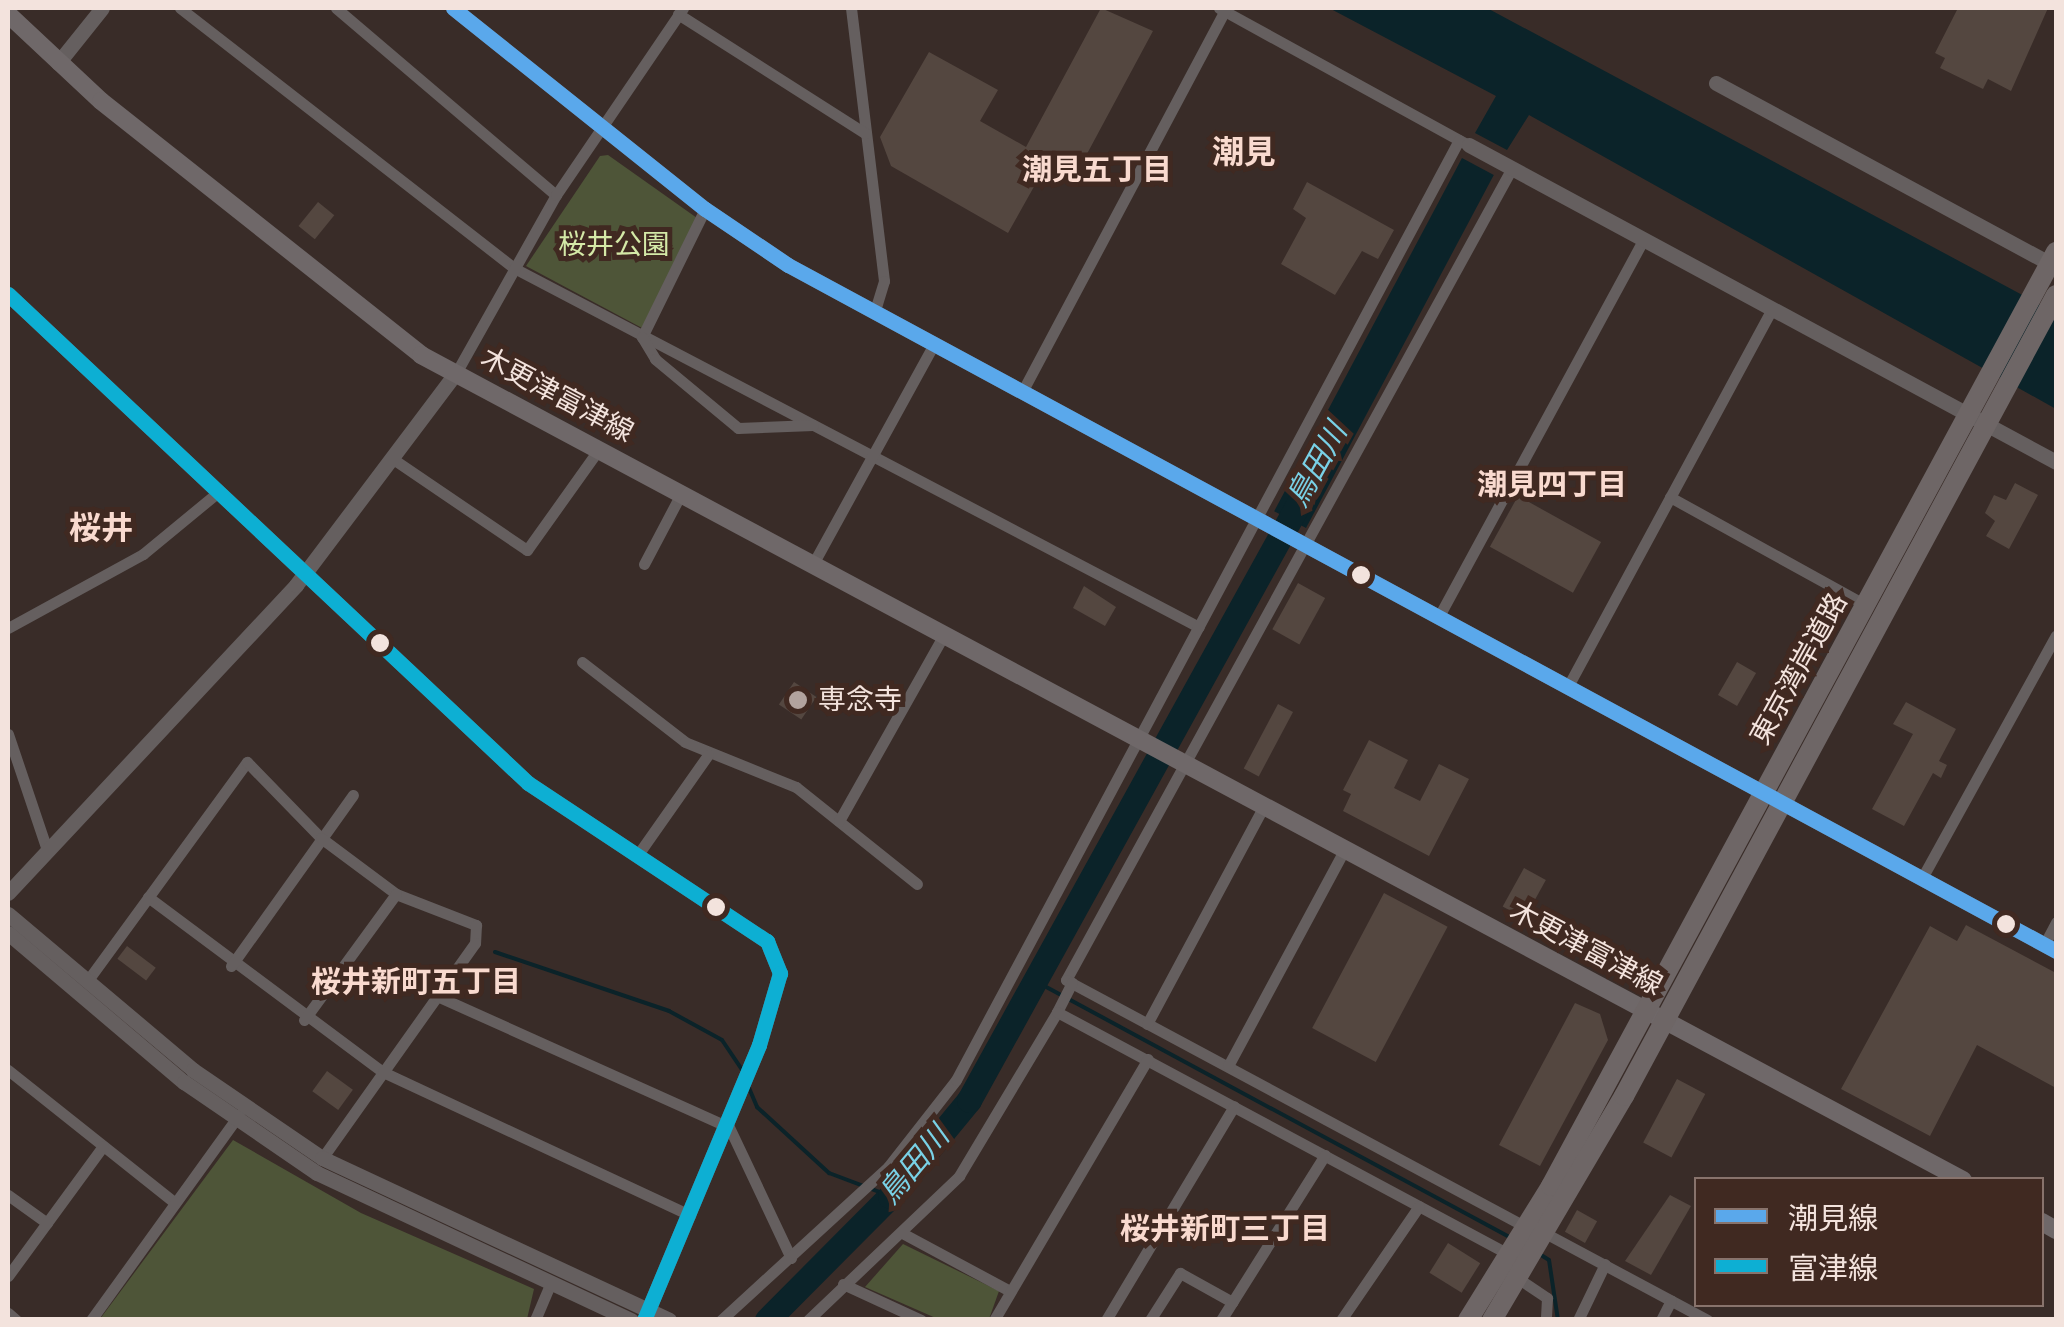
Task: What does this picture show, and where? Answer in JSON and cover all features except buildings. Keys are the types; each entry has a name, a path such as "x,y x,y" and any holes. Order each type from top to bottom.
{"highway":[{"name":"東京湾岸道路","path":"1492,1320 1518,1279 1537,1230 1976,419 2054,261"},
{"name":"東京湾岸道路","path":"1771,798 1866,604 1976,419 2056,295"},
{"name":"東京湾岸道路","path":"1468,1320 1512,1256 1537,1230"}],"main road":[{"name":"木更津富津線","path":"8,14 58,63 390,333 456,373 1957,1177"}],"street":[{"path":"58,63 102,8"},
{"path":"180,8 514,268 1199,627"},
{"path":"336,8 556,195"},
{"path":"453,8 705,210 875,311 2050,948 2056,922"},
{"path":"851,8 884,282 875,311"},
{"path":"1022,392 1222,9 2056,462"},
{"path":"8,893 303,573 393,459 456,373 556,195 681,11 864,133"},
{"path":"1716,83 2054,261"},
{"path":"721,1320 888,1167 956,1080 1464,142"},
{"path":"1507,166 1066,980 1706,1320"},
{"path":"642,337 705,210"},
{"path":"1438,618 1644,239"},
{"path":"8,294 528,783 751,926 777,959 777,990 729,1127 646,1315"},
{"path":"1567,688 1772,309"},
{"path":"642,337 655,359 738,428 817,425"},
{"path":"813,564 934,344"},
{"path":"393,459 526,550 599,448"},
{"path":"8,628 143,554 217,492"},
{"path":"644,564 682,492"},
{"path":"1670,497 1866,604"},
{"path":"838,821 944,635"},
{"path":"1922,878 2056,635"},
{"path":"582,662 708,755 796,786 916,884"},
{"path":"8,734 46,850"},
{"path":"639,853 708,755"},
{"path":"88,980 247,762 321,838 396,894 476,925 475,943 322,1158"},
{"path":"231,966 353,796"},
{"path":"1147,1024 1264,808"},
{"path":"1228,1066 1344,851"},
{"path":"304,1020 396,894"},
{"path":"148,896 231,966 383,1072 690,1215"},
{"path":"8,914 240,1114 322,1158 646,1315 669,1320"},
{"path":"8,933 240,1114 365,1199 631,1320"},
{"path":"808,1320 843,1284 904,1234 959,1176 1072,983"},
{"path":"436,996 729,1127 790,1258"},
{"path":"1057,1012 1512,1256"},
{"path":"994,1320 1148,1059"},
{"path":"8,1070 175,1204"},
{"path":"1106,1320 1234,1106"},
{"path":"91,1320 240,1114"},
{"path":"8,1276 103,1146"},
{"path":"1220,1320 1325,1155"},
{"path":"8,1195 47,1223"},
{"path":"1341,1320 1419,1206"},
{"path":"904,1234 1010,1291"},
{"path":"1578,1320 1605,1264"},
{"path":"1150,1320 1180,1273 1232,1302"},
{"path":"1518,1279 1546,1298 1546,1320"},
{"path":"535,1320 550,1284"},
{"path":"843,1284 921,1320"},
{"path":"1661,1320 1671,1300"},
{"path":"8,1313 16,1320"}],"green space":[{"name":"桜井公園","path":"608,155 697,218 644,329 526,266 600,156"},
{"path":"233,1140 361,1213 534,1289 527,1319 100,1319"},
{"path":"903,1244 999,1291 989,1319 938,1319 865,1287"}],"water":[{"path":"1329,8 1487,8 2056,313 2056,409 1529,115 1507,150 1475,133 1496,96"},
{"path":"1462,158 1494,175 1306,528 1274,511"}],"waterway":[{"name":"鳥田川","path":"767,1320 890,1196 969,1100 1306,490"},
{"path":"495,952 669,1011 722,1040 742,1070"},
{"path":"1037,982 1511,1238"},
{"path":"749,1088 757,1107 829,1173 890,1196"},
{"path":"1541,1255 1549,1260 1558,1320"}],"transit line":[{"name":"潮見線","path":"453,8 705,209 788,265 2056,951"},
{"name":"富津線","path":"8,294 528,783 767,941 780,973 759,1045 644,1320"}],"place":[{"name":"専念寺","path":"798,700"}],"district":[{"name":"潮見","path":"1244,152"},
{"name":"潮見五丁目","path":"1097,170"},
{"name":"潮見四丁目","path":"1552,485"},
{"name":"桜井","path":"101,528"},
{"name":"桜井新町五丁目","path":"416,982"},
{"name":"桜井新町三丁目","path":"1225,1229"}]}
